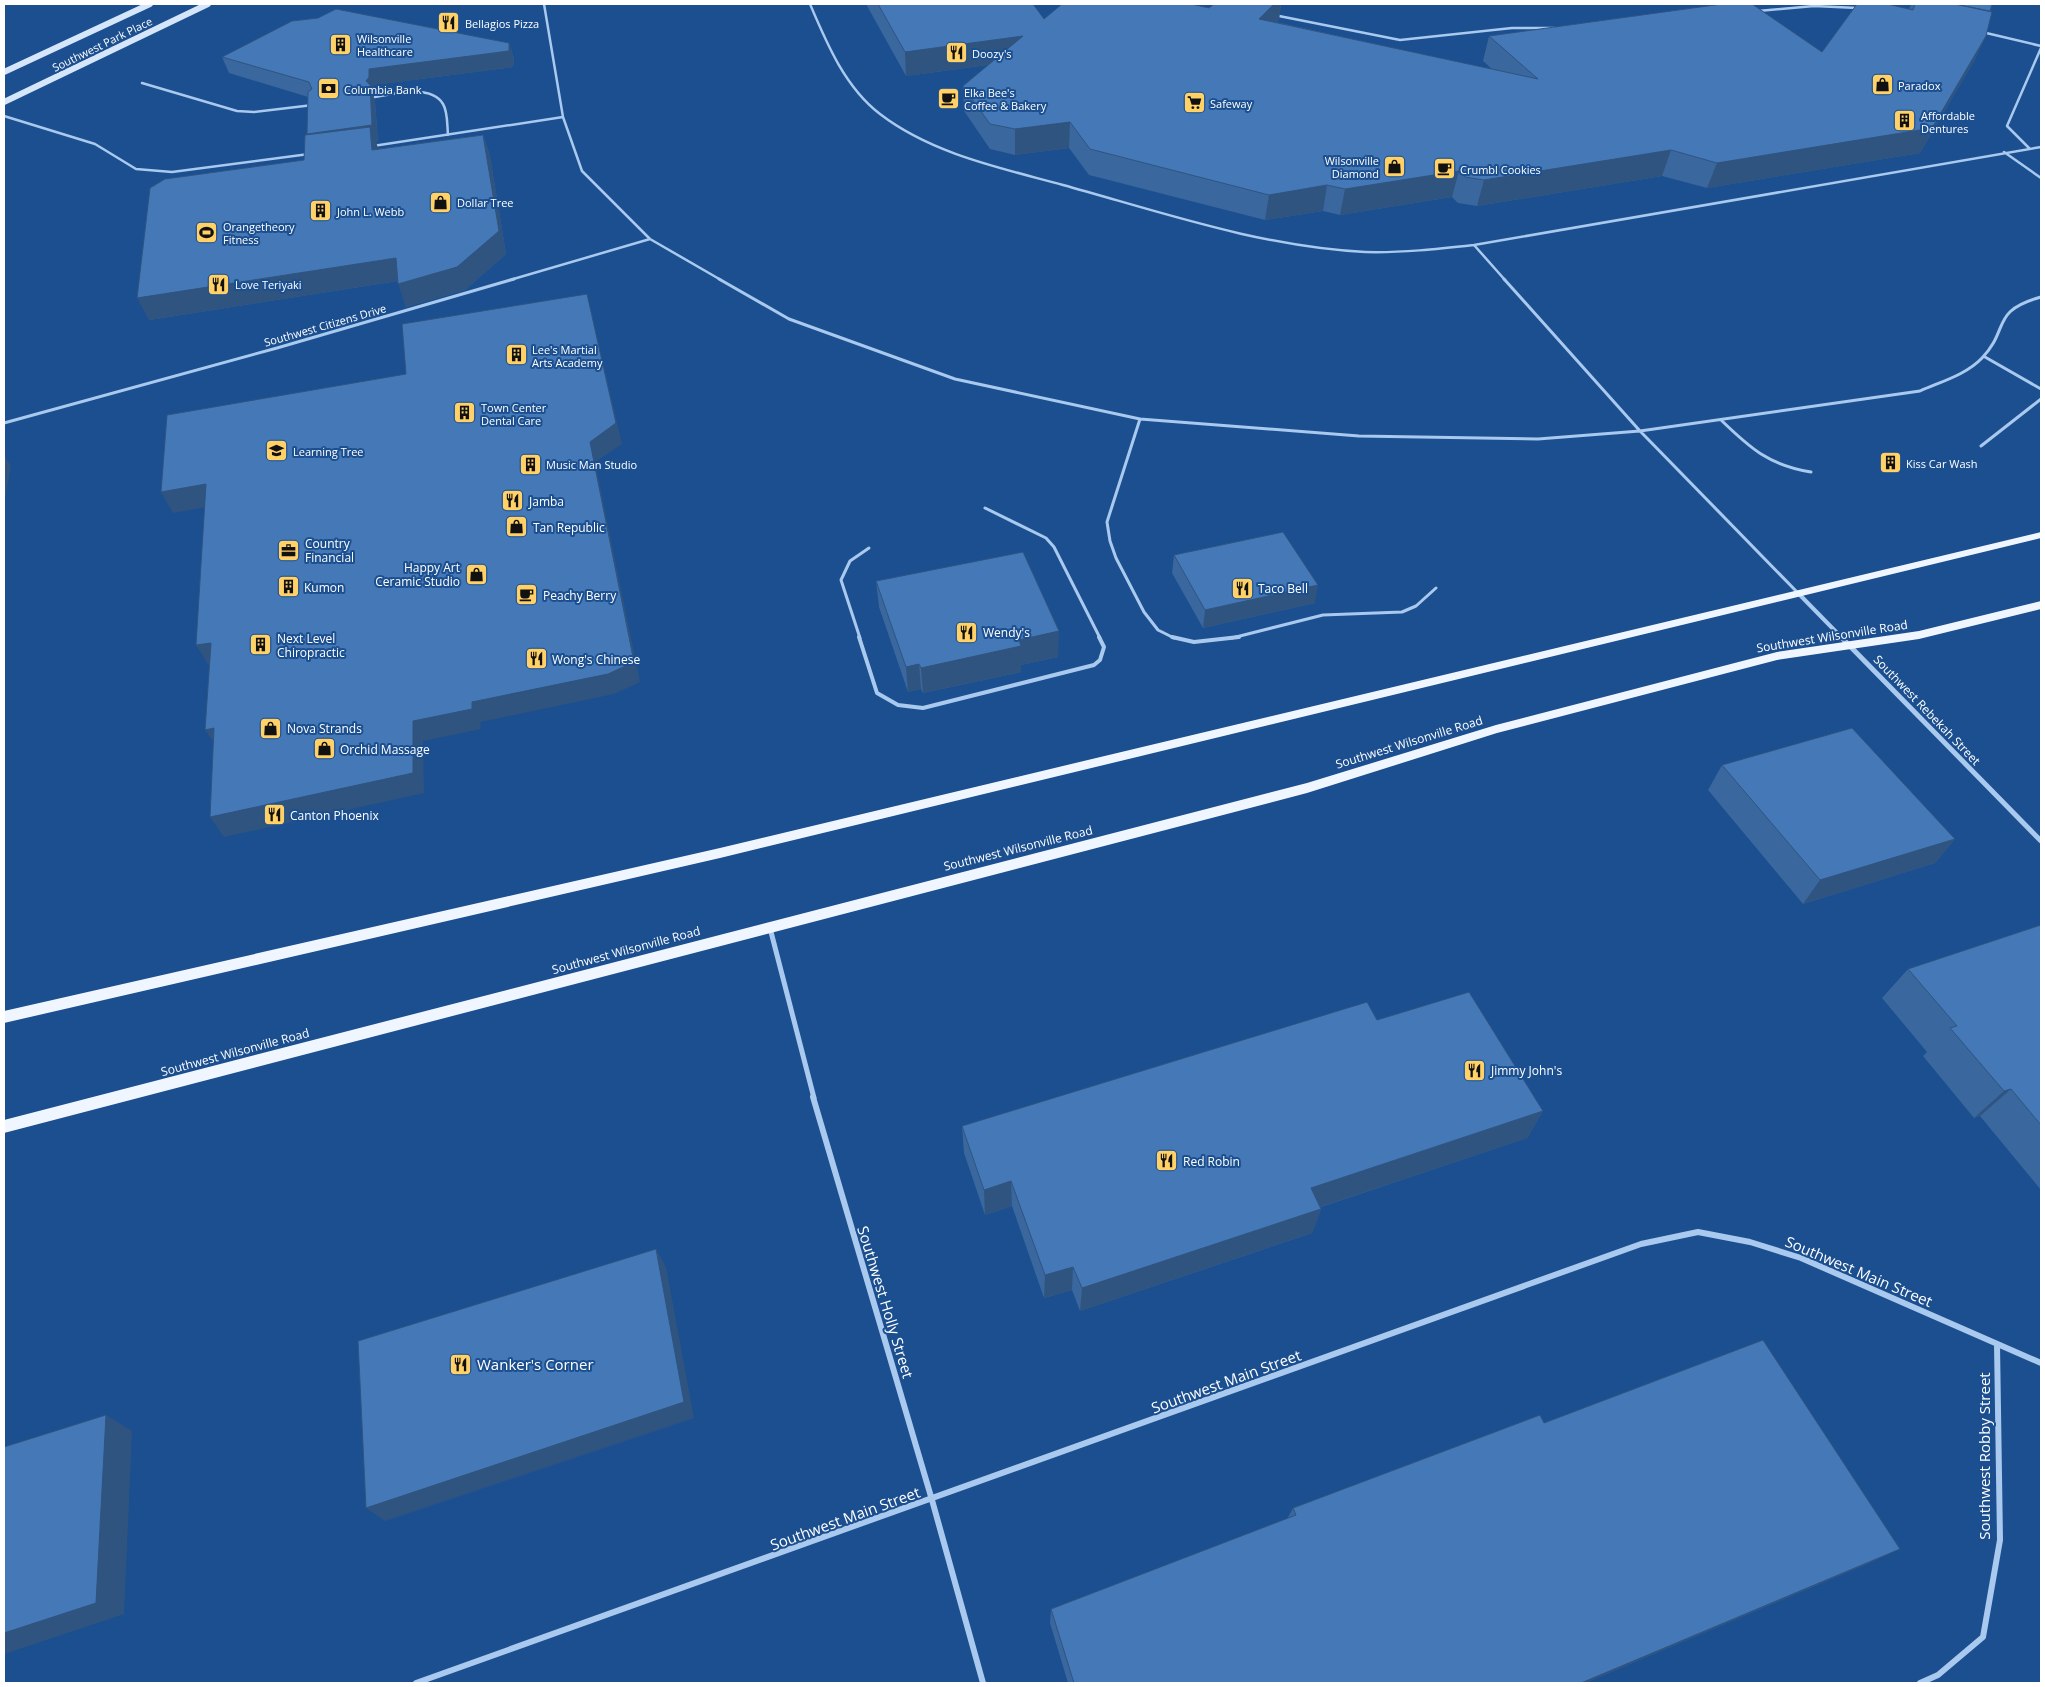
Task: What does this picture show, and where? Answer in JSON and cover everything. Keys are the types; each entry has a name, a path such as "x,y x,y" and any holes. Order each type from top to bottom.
{"main road":[{"path":"4,1017 720,853 2041,535"},
{"name":"Southwest Wilsonville Road","path":"4,1127 1307,788 1496,730 1777,656 1919,635 2041,605"}],"street":[{"name":"Southwest Park Place","path":"4,72 150,4"},
{"name":"Southwest Park Place","path":"4,102 208,4"},
{"name":"Southwest Rebekah Street","path":"1798,593 2041,841"},
{"name":"Southwest Holly Street","path":"769,927 817,1112 932,1500 983,1683"},
{"name":"Southwest Main Street","path":"416,1683 932,1500 1642,1244 1698,1232 1750,1242 1801,1258 2041,1363"},
{"name":"Southwest Robby Street","path":"1920,1683 1938,1675 1983,1637 2000,1540 1998,1344"}],"lane":[{"path":"544,4 563,117 582,171 650,239 789,319 955,379 1140,419 1368,436 1538,439 1640,431 1920,391 1959,373 1985,357 2006,315 2020,302 2041,297"},
{"path":"810,4 840,68 862,99 902,129 933,144 1013,170 1133,205 1277,240 1346,250 1412,252 1474,245 1900,172 2003,152 2041,147"},
{"path":"1750,12 1814,6 1859,8"},
{"path":"1274,15 1400,40 1512,28 1561,28"},
{"path":"1977,31 2041,47 2007,126 2029,148"},
{"path":"142,83 237,111 254,112 315,105"},
{"path":"375,97 409,93 433,96 441,100 444,106 448,135"},
{"path":"4,116 95,144 136,169 172,172 317,153"},
{"path":"365,147 563,117"},
{"path":"2003,152 2041,178"},
{"name":"Southwest Citizens Drive","path":"4,423 286,345 650,239"},
{"path":"1474,245 1640,431 1798,593"},
{"path":"1985,357 2041,389"},
{"path":"1981,446 2041,399"},
{"path":"1140,419 1107,522 1108,538 1114,554 1149,620 1167,637 1181,642 1210,643 1325,614 1389,614 1414,608 1436,588"},
{"path":"1721,420 1758,455 1783,467 1811,472"},
{"path":"868,548 848,561 843,570 841,580 877,693 896,706 923,708 1094,665 1100,660 1104,647 1054,547 1046,538 985,508"}],"building":[{"path":"878,4 1033,4 1044,19 1062,4 1191,4 1209,8 1214,4 1274,4 1259,19 1538,79 1489,36 1722,4 1752,4 1822,52 1857,4 1887,4 1913,10 1915,4 1955,4 1992,12 1986,36 1932,128 1717,163 1671,150 1484,180 1465,177 1459,171 1345,189 1327,185 1269,195 1090,149 1070,122 1015,129 990,124 963,86 1023,36 905,52"},
{"path":"1955,4 1992,4 1990,11"},
{"path":"336,9 509,43 509,51 369,69 369,77 366,81 370,85 372,125 307,134 308,92 312,89 309,82 222,57 292,21 318,18"},
{"path":"370,127 372,150 483,135 499,231 457,267 398,284 396,258 137,298 150,188 165,179 304,160 305,135"},
{"path":"587,294 616,423 590,442 634,662 608,674 472,702 472,709 413,721 413,773 210,817 214,728 205,730 211,643 196,645 206,484 161,492 167,415 406,374 402,324"},
{"name":"Taco Bell","path":"1283,532 1318,585 1205,610 1174,555"},
{"name":"Wendy's","path":"1023,552 1059,631 1019,640 1021,646 921,668 919,664 906,667 876,581"},
{"path":"1852,728 1955,839 1820,880 1722,765"},
{"path":"2041,925 2041,1125 2011,1089 2004,1091 1950,1028 1957,1026 1908,969"},
{"path":"1469,992 1543,1111 1311,1188 1321,1209 1082,1288 1073,1267 1045,1275 1011,1181 984,1190 962,1126 1367,1002 1377,1020"},
{"path":"656,1249 684,1402 366,1508 358,1341"},
{"path":"1763,1340 1900,1549 1581,1683 1074,1683 1051,1609 1296,1515 1293,1508 1540,1415 1544,1423"},
{"path":"106,1415 96,1603 4,1633 4,1447"}],"place":[{"name":"Bellagios Pizza","path":"449,23"},
{"name":"Wilsonville Healthcare","path":"341,44"},
{"name":"Doozy's","path":"956,53"},
{"name":"Paradox","path":"1882,85"},
{"name":"Columbia Bank","path":"328,89"},
{"name":"Elka Bee's Coffee & Bakery","path":"948,98"},
{"name":"Safeway","path":"1194,103"},
{"name":"Affordable Dentures","path":"1905,121"},
{"name":"Wilsonville Diamond","path":"1395,166"},
{"name":"Crumbl Cookies","path":"1444,169"},
{"name":"Dollar Tree","path":"441,202"},
{"name":"John L. Webb","path":"321,211"},
{"name":"Orangetheory Fitness","path":"207,232"},
{"name":"Love Teriyaki","path":"219,284"},
{"name":"Lee's Martial Arts Academy","path":"516,355"},
{"name":"Town Center Dental Care","path":"465,413"},
{"name":"Learning Tree","path":"277,451"},
{"name":"Kiss Car Wash","path":"1890,463"},
{"name":"Music Man Studio","path":"530,464"},
{"name":"Jamba","path":"513,501"},
{"name":"Tan Republic","path":"517,527"},
{"name":"Country Financial","path":"289,550"},
{"name":"Happy Art Ceramic Studio","path":"476,574"},
{"name":"Kumon","path":"288,587"},
{"name":"Taco Bell","path":"1242,588"},
{"name":"Peachy Berry","path":"527,595"},
{"name":"Wendy's","path":"967,632"},
{"name":"Next Level Chiropractic","path":"261,645"},
{"name":"Wong's Chinese","path":"536,659"},
{"name":"Nova Strands","path":"271,728"},
{"name":"Orchid Massage","path":"324,749"},
{"name":"Canton Phoenix","path":"274,815"},
{"name":"Jimmy John's","path":"1475,1070"},
{"name":"Red Robin","path":"1167,1161"},
{"name":"Wanker's Corner","path":"461,1364"}]}
